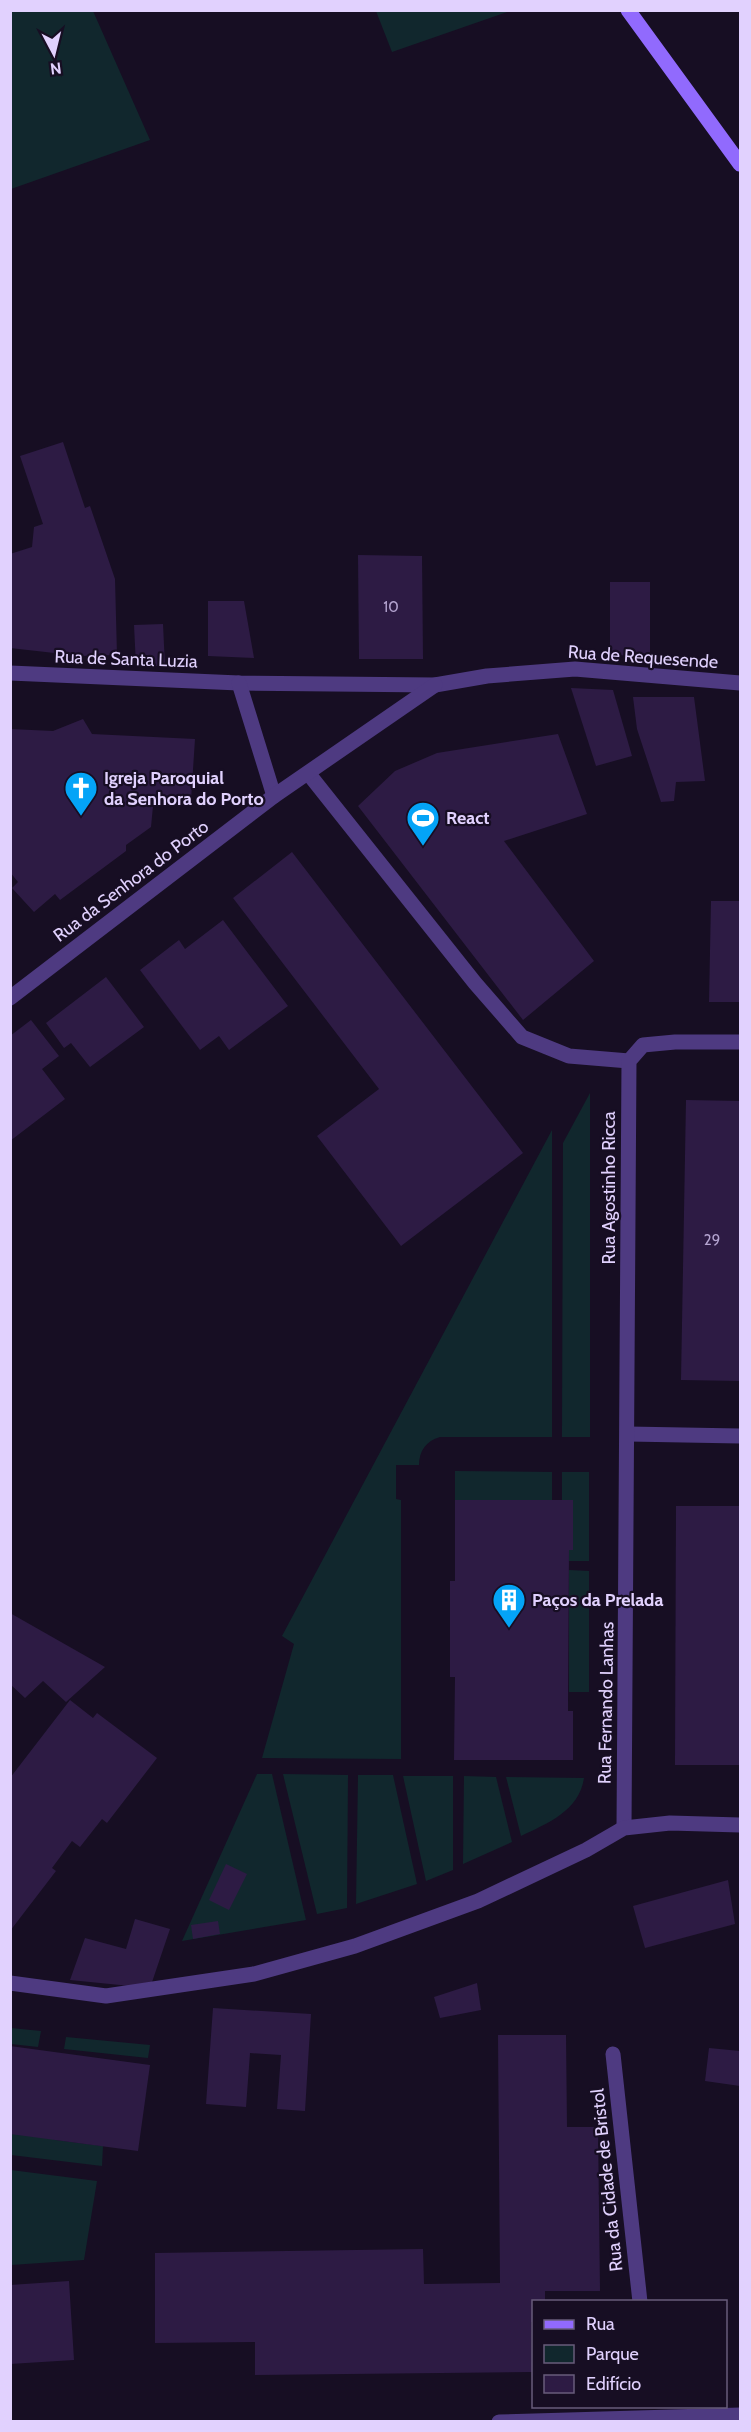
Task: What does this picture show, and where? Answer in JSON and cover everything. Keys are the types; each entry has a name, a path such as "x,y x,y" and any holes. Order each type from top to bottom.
{"main road":[{"path":"628,10 741,164"}],"street":[{"name":"Rua de Requesende","path":"435,685 487,676 575,669 741,682"},
{"name":"Rua de Santa Luzia","path":"10,673 239,683 435,685"},
{"path":"239,683 274,796"},
{"name":"Rua da Senhora do Porto","path":"10,998 274,796 435,685"},
{"path":"308,773 475,983 522,1036 569,1056 629,1061 643,1045 675,1042 741,1042"},
{"name":"Rua Agostinho Ricca","path":"628,1434 629,1061"},
{"path":"628,1434 741,1436"},
{"name":"Rua Fernando Lanhas","path":"624,1828 628,1434"},
{"path":"10,1983 106,1996 254,1974 355,1946 478,1901 586,1850 624,1828 670,1823 741,1825"},
{"name":"Rua da Cidade de Bristol","path":"614,2054 639,2300"},
{"path":"499,2421 651,2415 741,2415"}],"green space":[{"path":"10,11 93,11 150,140 11,189"},
{"path":"376,11 510,11 392,52"},
{"path":"590,1093 590,1437 562,1437 563,1143"},
{"path":"552,1130 552,1437 440,1437 424,1447 419,1465 396,1465 396,1499 401,1500 401,1759 262,1758 294,1644 282,1636"},
{"path":"455,1471 552,1472 552,1500 455,1500"},
{"path":"562,1472 589,1472 589,1561 569,1561 569,1550 573,1549 573,1500 562,1500"},
{"path":"569,1570 589,1571 589,1692 569,1692"},
{"path":"257,1774 272,1774 306,1920 182,1941"},
{"path":"283,1774 348,1775 347,1908 317,1914"},
{"path":"358,1775 393,1775 417,1884 356,1904"},
{"path":"403,1776 453,1776 453,1870 426,1881"},
{"path":"464,1776 496,1777 512,1842 463,1864"},
{"path":"506,1777 584,1778 576,1799 569,1807 551,1821 521,1836"},
{"path":"11,2028 41,2031 38,2047 11,2044"},
{"path":"66,2037 150,2045 148,2058 64,2049"},
{"path":"11,2118 58,2123 56,2140 103,2146 102,2166 11,2155"},
{"path":"11,2170 97,2181 84,2260 11,2265"}],"building":[{"path":"63,442 85,508 90,506 115,579 117,655 81,656 10,648 10,554 32,547 34,527 43,524 20,456"},
{"path":"358,555 422,556 423,659 359,659"},
{"path":"610,582 650,582 650,656 610,655"},
{"path":"208,601 244,601 254,658 208,656"},
{"path":"163,624 165,666 136,666 134,625"},
{"path":"571,688 613,690 632,756 596,766"},
{"path":"633,697 694,697 705,781 676,782 674,801 661,802 637,729"},
{"name":"Igreja Paroquial da Senhora do Porto","path":"83,719 92,734 195,739 191,800 156,799 151,827 126,845 126,851 60,900 55,894 34,912 12,888 18,882 10,872 10,729 53,731"},
{"path":"558,734 587,814 504,841 594,961 523,1020 358,806 395,771 437,753"},
{"path":"292,852 523,1153 401,1246 317,1136 379,1089 233,898"},
{"path":"711,901 740,901 740,1002 709,1002"},
{"path":"223,920 288,1006 229,1050 219,1036 200,1050 140,970 179,940 185,949"},
{"path":"106,977 144,1027 90,1067 71,1043 64,1048 46,1023"},
{"path":"31,1020 59,1056 42,1069 65,1099 10,1141 10,1036"},
{"path":"686,1100 740,1101 740,1381 681,1380"},
{"name":"Paços da Prelada","path":"455,1500 573,1500 573,1550 569,1550 568,1711 573,1711 573,1760 454,1760 455,1677 450,1677 450,1581 455,1581"},
{"path":"676,1506 740,1506 740,1765 675,1765"},
{"path":"10,1613 105,1667 66,1702 43,1681 25,1698 10,1684"},
{"path":"70,1700 93,1718 97,1713 157,1758 107,1823 102,1819 80,1847 72,1841 52,1868 56,1871 10,1931 10,1778"},
{"path":"226,1864 247,1874 229,1910 209,1900"},
{"path":"728,1880 735,1924 645,1948 633,1906"},
{"path":"135,1919 170,1929 150,1988 70,1980 85,1938 126,1949"},
{"path":"218,1921 220,1934 193,1939 191,1925"},
{"path":"477,1983 481,2010 440,2018 434,1997"},
{"path":"213,2008 311,2014 305,2111 277,2109 281,2055 250,2053 246,2107 206,2104"},
{"path":"498,2035 566,2035 567,2127 598,2127 600,2291 545,2291 545,2300 532,2300 532,2372 255,2375 255,2342 155,2343 155,2253 423,2249 424,2284 500,2283"},
{"path":"10,2046 150,2065 138,2151 10,2134"},
{"path":"709,2048 740,2051 740,2086 705,2081"},
{"path":"69,2281 74,2360 10,2364 10,2285"}],"place":[{"name":"Igreja Paroquial da Senhora do Porto","path":"81,817"},
{"name":"React","path":"423,847"},
{"name":"Paços da Prelada","path":"509,1629"}]}
